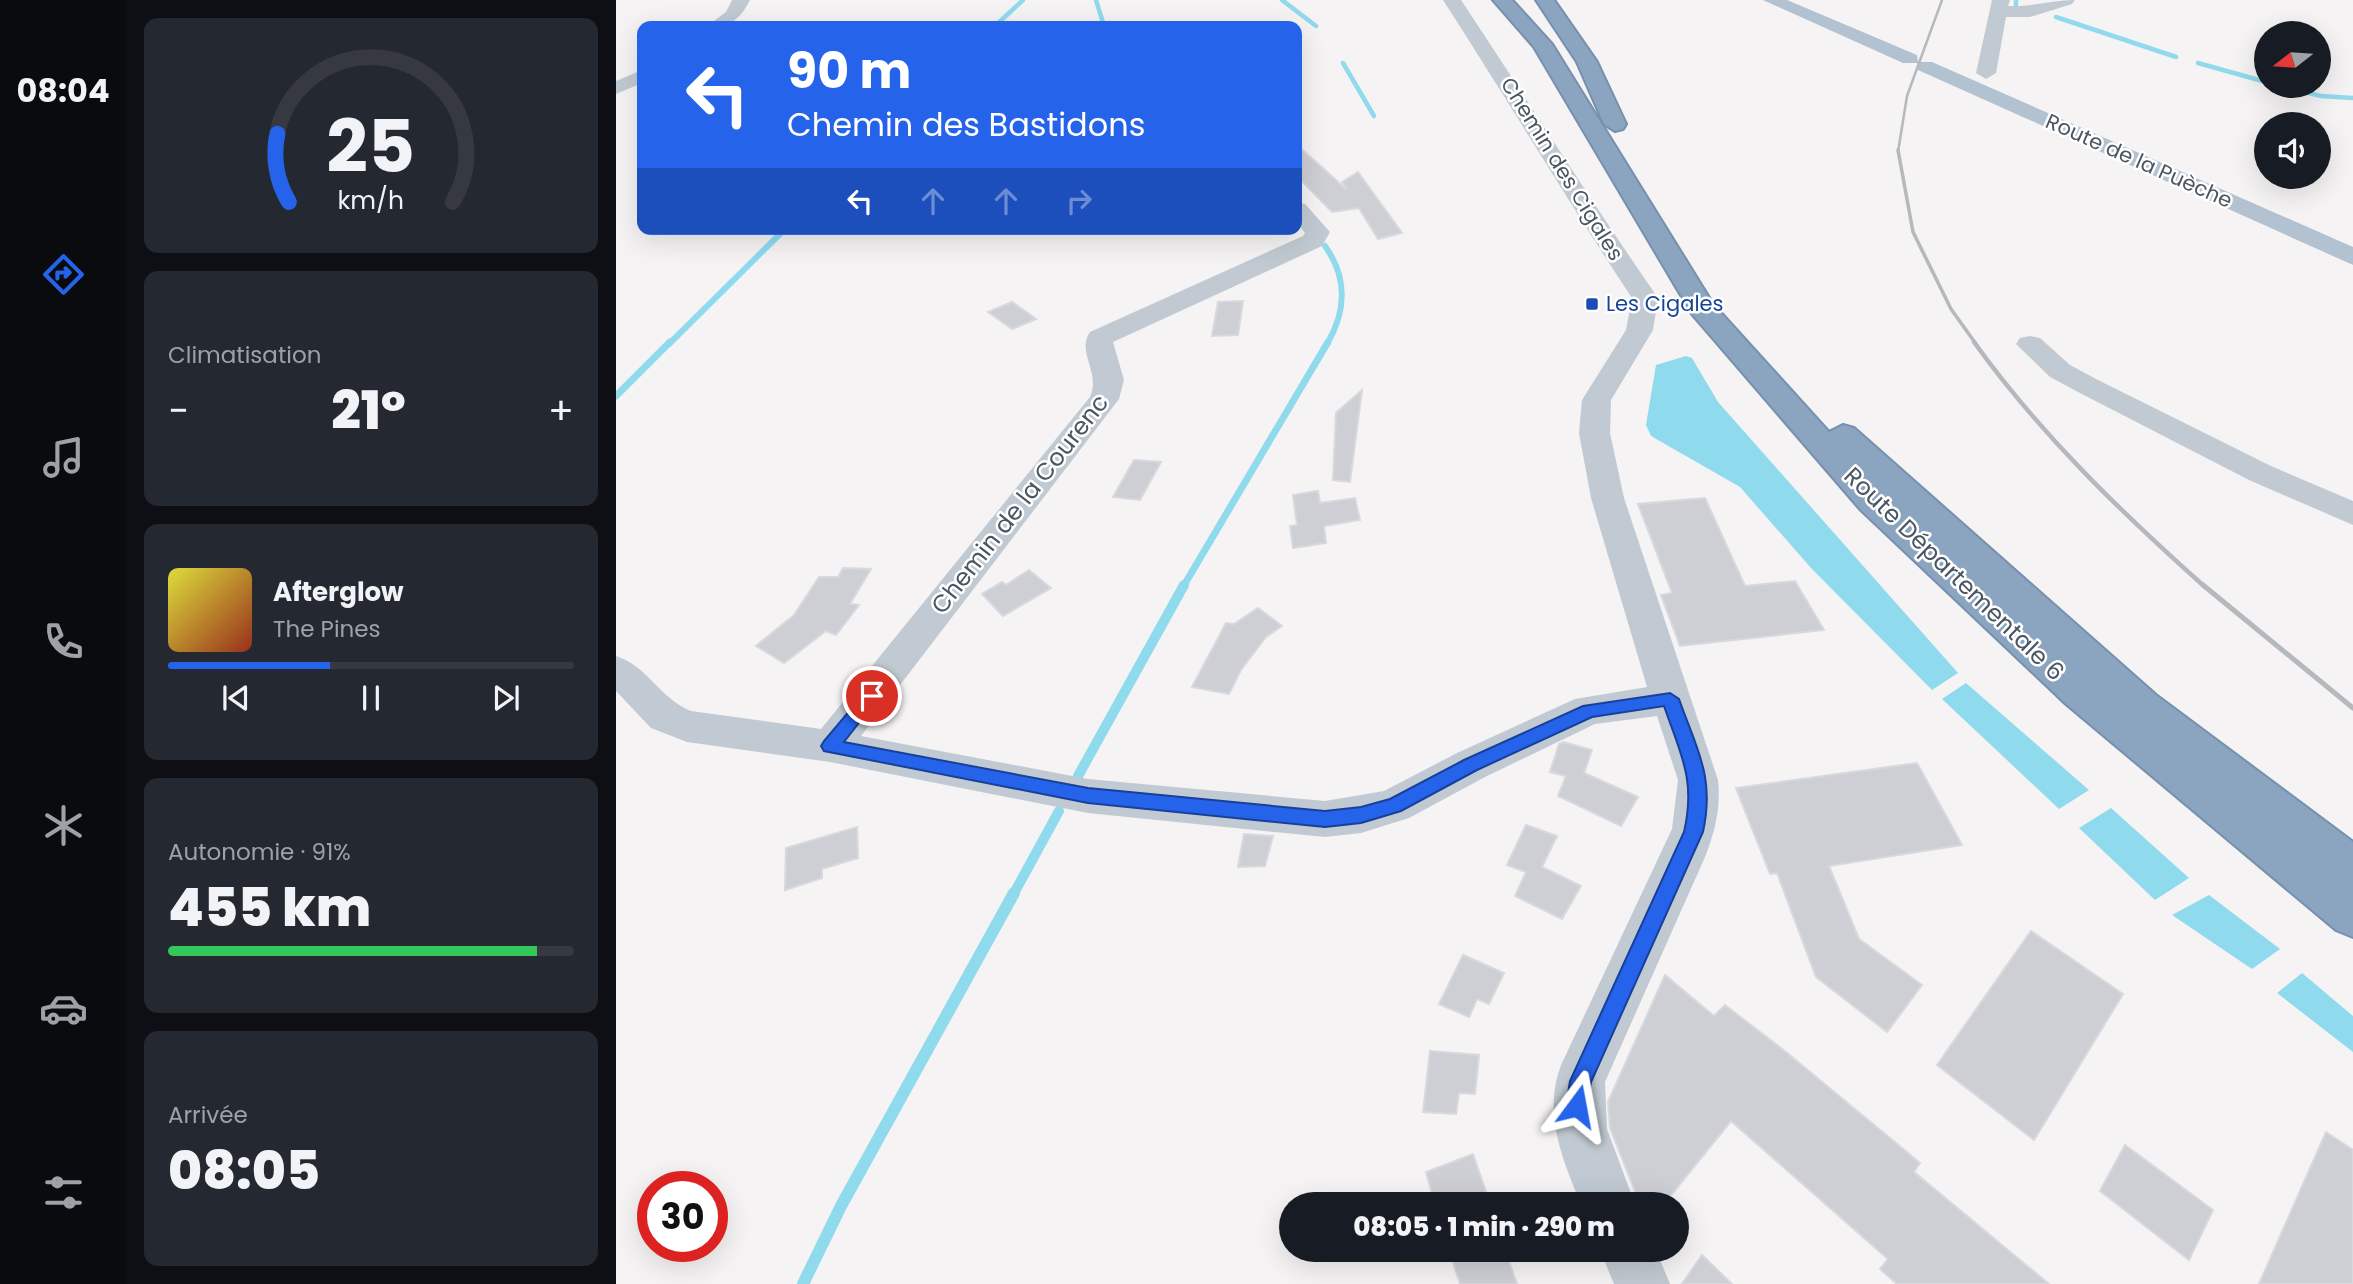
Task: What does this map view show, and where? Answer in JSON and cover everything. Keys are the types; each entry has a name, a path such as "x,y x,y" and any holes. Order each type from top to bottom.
{"highway":[{"path":"1496,0 1533,9"},
{"name":"Route Départementale 6","path":"1502,0 1533,9 1567,50 1731,305 1847,440 2142,706 2353,868"},
{"name":"Route Départementale 6","path":"1533,9 1702,308 1872,501 2080,693 2353,915"}],"main road":[{"name":"Route de la Puèche","path":"1772,0 1917,62 1979,80 1995,98 2353,257"}],"street":[{"path":"724,21 733,15 741,0"},
{"name":"Chemin des Cigales","path":"1451,0 1518,100 1572,191 1645,298 1647,315 1640,333 1605,379 1594,413 1595,444 1640,609 1698,780 1700,803 1694,832 1580,1081 1577,1106 1586,1152 1603,1192"},
{"path":"1979,80 2000,5 2030,12 2066,0"},
{"path":"616,88 637,78"},
{"name":"Chemin de la Courenc","path":"830,746 1104,398 1110,387 1111,377 1098,347 1100,338 1313,241 1318,232 1302,214"},
{"path":"2030,344 2060,371 2088,386 2260,473 2353,514"},
{"path":"616,670 665,717 688,726 830,746 1088,796 1325,819 1361,815 1394,806 1471,765 1589,710 1670,699"},
{"path":"1633,1262 1643,1284"}],"water":[{"path":"1686,356 1692,358 1718,402 1958,673 1932,690 1811,568 1740,487 1651,436 1646,425 1656,365"},
{"path":"1966,683 2089,790 2059,809 1942,699"},
{"path":"2111,808 2189,878 2155,900 2079,828"},
{"path":"2209,895 2280,949 2252,969 2172,915"},
{"path":"2302,973 2353,1016 2353,1052 2277,993"}],"building":[{"path":"1302,149 1346,189 1342,182 1358,172 1402,233 1378,239 1359,208 1332,212 1302,181"},
{"path":"1243,301 1238,335 1212,336 1218,302"},
{"path":"1012,302 1036,319 1012,329 988,312"},
{"path":"1362,390 1350,482 1333,480 1336,413"},
{"path":"1134,460 1161,462 1140,500 1113,497"},
{"path":"1318,491 1320,503 1355,498 1360,520 1324,526 1326,543 1293,548 1290,526 1297,525 1293,495"},
{"path":"1705,498 1745,586 1795,581 1824,630 1680,646 1661,595 1672,593 1638,504"},
{"path":"843,568 871,569 850,604 859,605 836,635 826,631 784,663 756,646 794,615 819,577 838,577"},
{"path":"1029,570 1051,588 1003,616 982,594 1002,582 1006,585"},
{"path":"1258,608 1282,626 1266,637 1241,670 1229,694 1192,687 1226,623 1234,624"},
{"path":"1563,742 1592,750 1584,773 1638,797 1621,826 1558,796 1566,776 1550,772 1559,744"},
{"path":"1917,763 1962,845 1829,866 1859,939 1922,985 1887,1032 1816,977 1777,873 1770,874 1736,788"},
{"path":"1526,825 1557,836 1542,867 1581,886 1562,919 1515,896 1526,872 1507,865"},
{"path":"857,827 858,858 822,869 822,878 785,890 786,848"},
{"path":"1244,834 1273,836 1265,866 1238,867"},
{"path":"2031,931 2123,994 2034,1140 1937,1065"},
{"path":"1463,955 1504,973 1489,1004 1477,999 1469,1017 1439,1004"},
{"path":"1665,975 1714,1016 1725,1005 1786,1052 1920,1163 1914,1172 2049,1284 1897,1284 1880,1269 1888,1259 1731,1121 1674,1192 1635,1192 1610,1128 1608,1102"},
{"path":"1430,1051 1479,1055 1475,1094 1459,1093 1456,1114 1423,1112"},
{"path":"2326,1132 2353,1150 2353,1284 2259,1284"},
{"path":"2125,1145 2213,1210 2189,1260 2100,1191"},
{"path":"1473,1154 1486,1192 1432,1192 1426,1172"},
{"path":"1702,1255 1732,1284 1682,1284"},
{"path":"1453,1262 1509,1262 1517,1284 1460,1284"}],"waterway":[{"path":"1000,21 1023,0"},
{"path":"1096,0 1102,21"},
{"path":"1282,0 1316,26"},
{"path":"2016,0 2016,5"},
{"path":"2056,17 2176,57"},
{"path":"1343,63 1374,116"},
{"path":"2198,63 2254,79"},
{"path":"2331,97 2353,98"},
{"path":"669,344 779,235"},
{"path":"1325,246 1338,270 1342,295 1338,320 1328,342"},
{"path":"616,396 670,342"},
{"path":"1183,587 1328,342"},
{"path":"1078,776 1184,585"},
{"path":"1013,895 1059,811"},
{"path":"803,1284 841,1206 1014,893"}],"railway":[{"path":"1898,151 1907,96 1942,0"},
{"path":"1898,151 1913,232 1951,309 1976,344"},
{"path":"1974,342 2026,409 2083,471 2205,587"},
{"path":"2203,585 2353,708"}],"place":[{"name":"Les Cigales","path":"1592,304"}],"route":[{"path":"872,696 830,746 1088,796 1325,819 1361,815 1394,806 1471,765 1589,710 1670,699 1698,780 1700,803 1694,832 1580,1081 1577,1106"}]}
